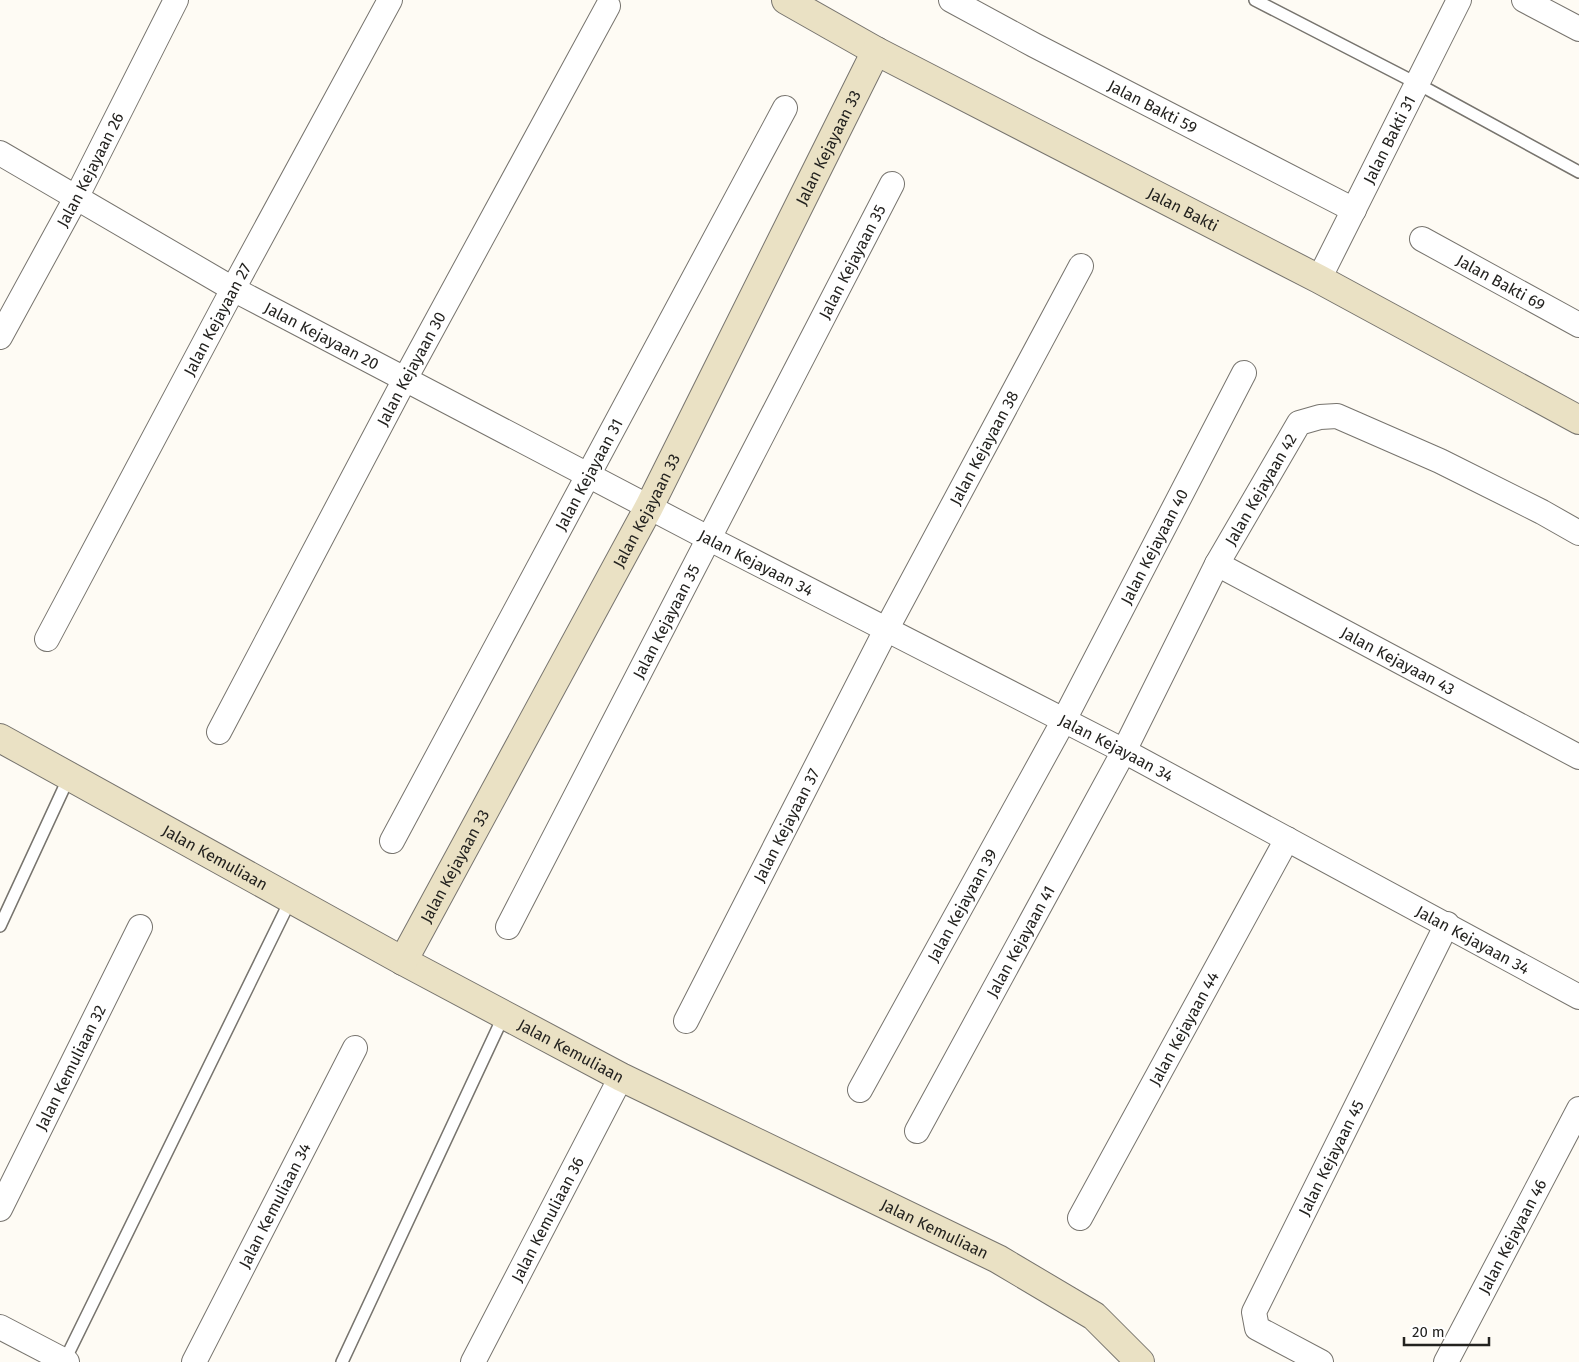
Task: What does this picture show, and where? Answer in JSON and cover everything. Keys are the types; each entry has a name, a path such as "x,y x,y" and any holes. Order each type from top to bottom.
{"street":[{"name":"Jalan Kejayaan 26","path":"0,337 76,198 176,0"},
{"name":"Jalan Kejayaan 27","path":"47,639 233,289 390,0"},
{"name":"Jalan Bakti","path":"786,0 876,51 1318,279 1579,420"},
{"name":"Jalan Bakti 59","path":"951,0 1034,45 1354,210"},
{"name":"Jalan Bakti 31","path":"1318,279 1460,0"},
{"path":"1524,0 1579,29"},
{"name":"Jalan Kejayaan 30","path":"219,732 405,379 608,6"},
{"name":"Jalan Kejayaan 33","path":"403,961 649,507 876,51"},
{"name":"Jalan Kejayaan 31","path":"392,841 785,108"},
{"name":"Jalan Kejayaan 20","path":"0,153 233,289 649,507"},
{"name":"Jalan Kejayaan 35","path":"508,927 892,184"},
{"name":"Jalan Bakti 69","path":"1422,239 1579,325"},
{"name":"Jalan Kejayaan 38","path":"886,630 1081,266"},
{"name":"Jalan Kejayaan 40","path":"1064,720 1244,373"},
{"name":"Jalan Kejayaan 42","path":"1124,751 1217,564 1299,423 1320,417 1337,416 1440,461 1542,512 1579,533"},
{"name":"Jalan Kejayaan 34","path":"649,507 1124,751 1579,997"},
{"name":"Jalan Kejayaan 43","path":"1217,564 1579,758"},
{"name":"Jalan Kejayaan 37","path":"686,1021 886,630"},
{"name":"Jalan Kejayaan 39","path":"860,1090 1064,720"},
{"name":"Jalan Kemuliaan","path":"0,738 403,961 621,1077 998,1259 1094,1316 1140,1362"},
{"name":"Jalan Kejayaan 41","path":"917,1131 1124,751"},
{"name":"Jalan Kejayaan 44","path":"1080,1218 1287,839"},
{"name":"Jalan Kejayaan 45","path":"1321,1362 1257,1328 1254,1312 1447,924"},
{"name":"Jalan Kemuliaan 32","path":"0,1209 140,927"},
{"name":"Jalan Kemuliaan 34","path":"194,1362 356,1048"},
{"name":"Jalan Kemuliaan 36","path":"473,1362 621,1077"},
{"name":"Jalan Kejayaan 46","path":"1446,1362 1579,1109"},
{"path":"0,1327 65,1362"}],"lane":[{"path":"1255,0 1418,84 1579,172"},
{"path":"0,926 70,776"},
{"path":"65,1362 291,899"},
{"path":"342,1362 504,1014"}]}
